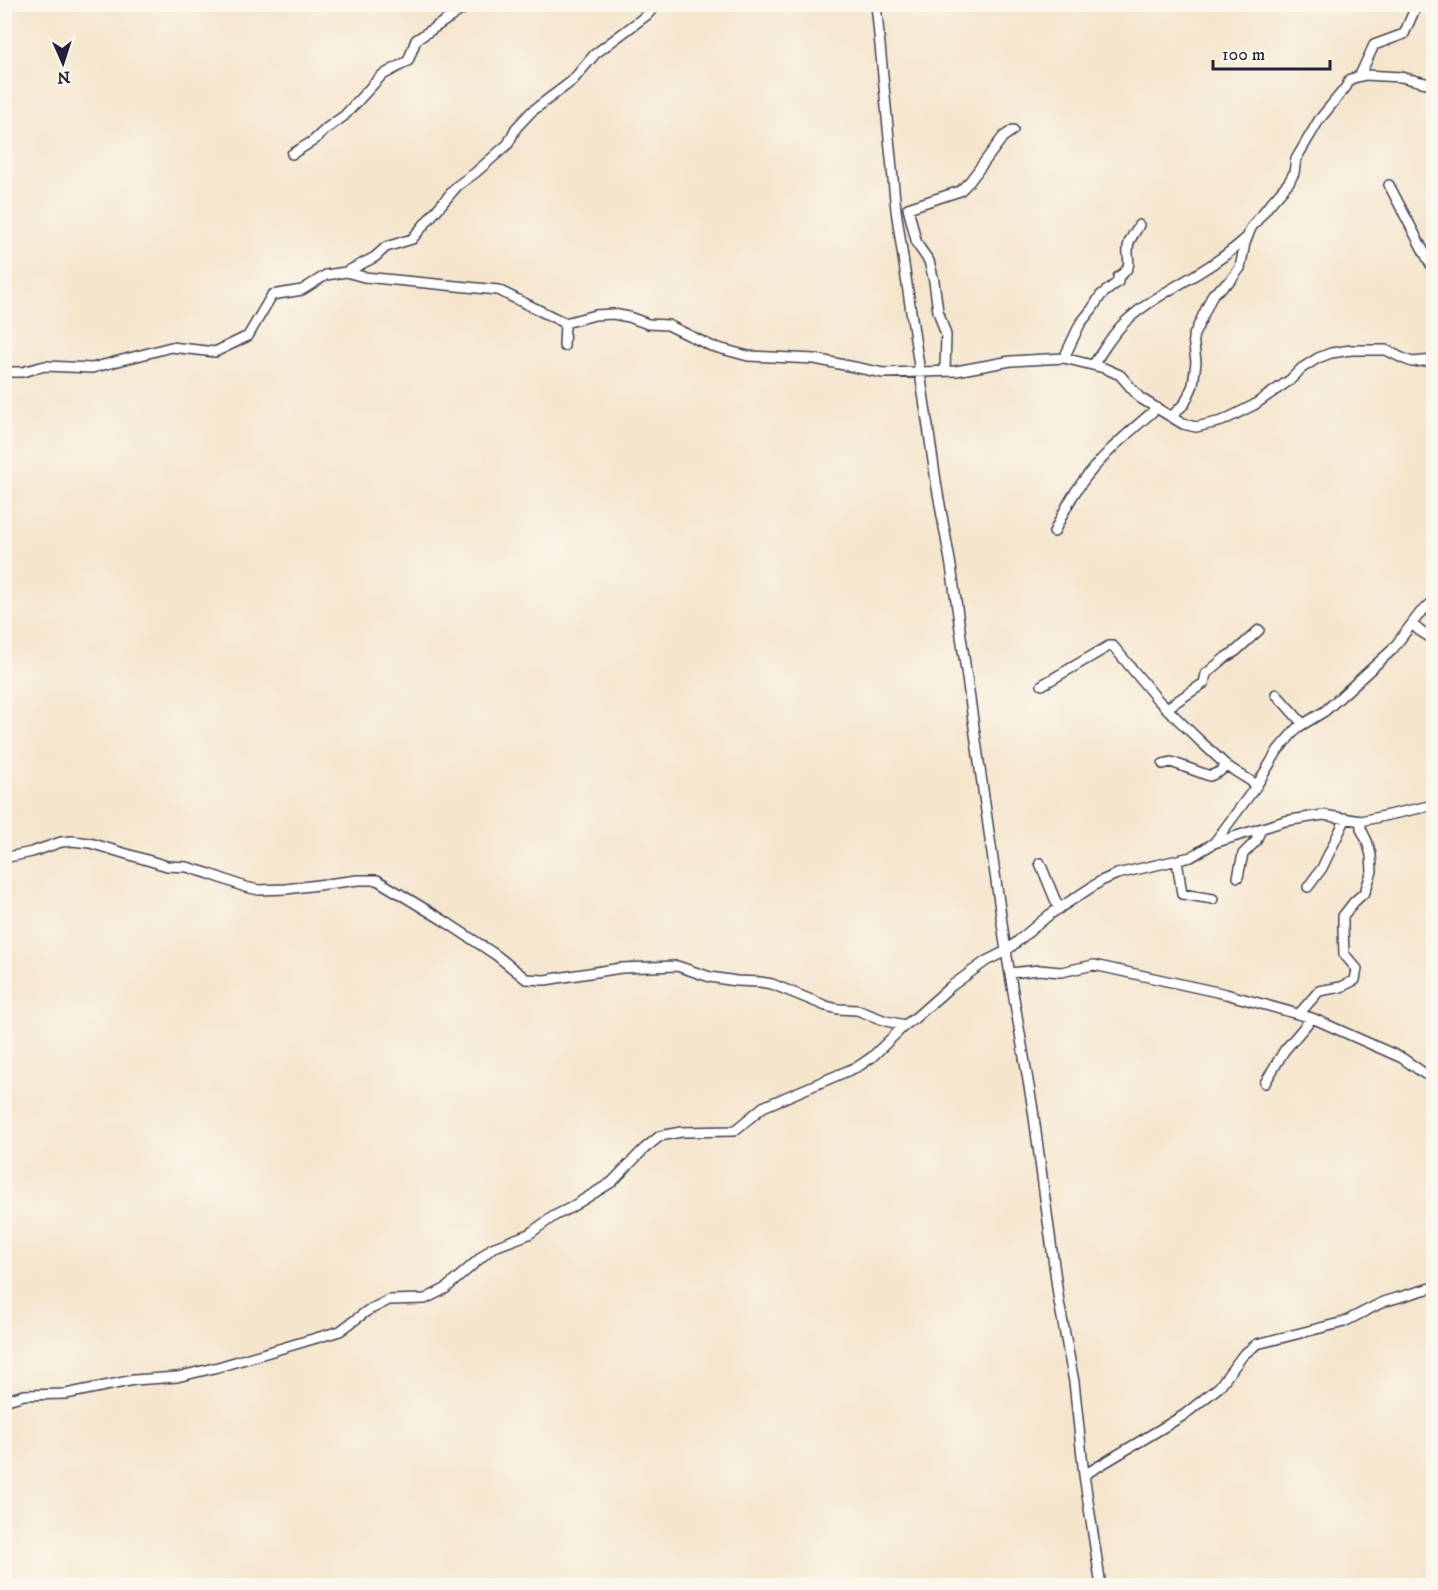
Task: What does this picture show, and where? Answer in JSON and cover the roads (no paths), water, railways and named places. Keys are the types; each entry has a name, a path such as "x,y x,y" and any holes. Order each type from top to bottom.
{"street":[{"path":"292,154 313,141 344,116 381,76 408,61 416,40 470,4"},
{"path":"4,372 22,372 45,366 92,368 171,347 215,352 248,336 272,295 302,290 326,275 346,272 375,257 386,247 412,239 457,186 508,144 516,128 531,112 572,81 595,54 647,15 657,4"},
{"path":"876,4 896,210 937,488 951,566 1006,951 1033,1110 1059,1302 1074,1382 1084,1475 1101,1586"},
{"path":"1360,75 1374,45 1404,34 1417,4"},
{"path":"1171,417 1185,402 1193,386 1196,369 1194,332 1213,294 1231,280 1240,268 1251,228 1289,182 1294,173 1296,159 1319,120 1350,79 1360,75 1401,77 1434,85"},
{"path":"945,371 946,334 939,311 934,280 929,261 917,244 908,207 960,191 970,182 1003,137 1013,130"},
{"path":"1389,185 1434,271"},
{"path":"1064,358 1080,324 1101,295 1118,282 1118,277 1126,272 1129,263 1128,244 1139,225"},
{"path":"1094,365 1124,323 1145,306 1202,271 1247,238"},
{"path":"346,272 364,277 498,290 565,323 595,315 613,314 648,324 668,325 711,346 748,356 815,359 883,373 956,371 1011,361 1064,358 1094,365 1120,375 1140,398 1183,424 1196,427 1222,422 1254,405 1290,380 1302,368 1318,358 1331,354 1351,350 1386,350 1412,362 1434,360"},
{"path":"564,346 565,323"},
{"path":"1054,532 1072,497 1107,453 1157,408"},
{"path":"1215,843 1257,785 1278,750 1297,728 1325,711 1392,650 1420,613 1434,601"},
{"path":"1412,624 1434,640"},
{"path":"1167,708 1204,683 1206,674 1259,630"},
{"path":"1042,685 1109,646 1113,646 1158,700 1227,766 1257,785"},
{"path":"1276,694 1303,724"},
{"path":"1164,764 1171,762 1210,776 1227,766"},
{"path":"4,1401 24,1395 66,1394 134,1380 187,1375 340,1331 367,1311 388,1300 425,1299 445,1289 492,1248 529,1234 554,1215 570,1208 612,1182 660,1136 681,1132 734,1131 763,1107 859,1066 950,987 986,961 1006,951 1059,909 1110,876 1191,857 1215,843 1285,821 1323,815 1361,821 1434,805"},
{"path":"1308,887 1322,868 1346,818"},
{"path":"1299,1014 1319,991 1341,987 1355,980 1357,969 1344,954 1343,916 1365,892 1372,871 1371,855 1361,829 1361,821"},
{"path":"1238,877 1243,854 1256,842 1261,829"},
{"path":"4,858 72,841 90,843 167,866 187,867 259,890 377,880 443,920 496,955 522,977 530,980 545,980 621,968 677,966 710,977 772,984 826,1006 856,1010 905,1025"},
{"path":"1177,861 1182,894 1214,899"},
{"path":"1040,863 1059,909"},
{"path":"1010,973 1039,970 1061,972 1094,966 1226,994 1312,1018 1402,1058 1425,1074 1434,1076"},
{"path":"1265,1083 1284,1051 1312,1018"},
{"path":"1084,1475 1184,1415 1219,1386 1243,1355 1257,1344 1344,1322 1383,1302 1434,1287"}]}
